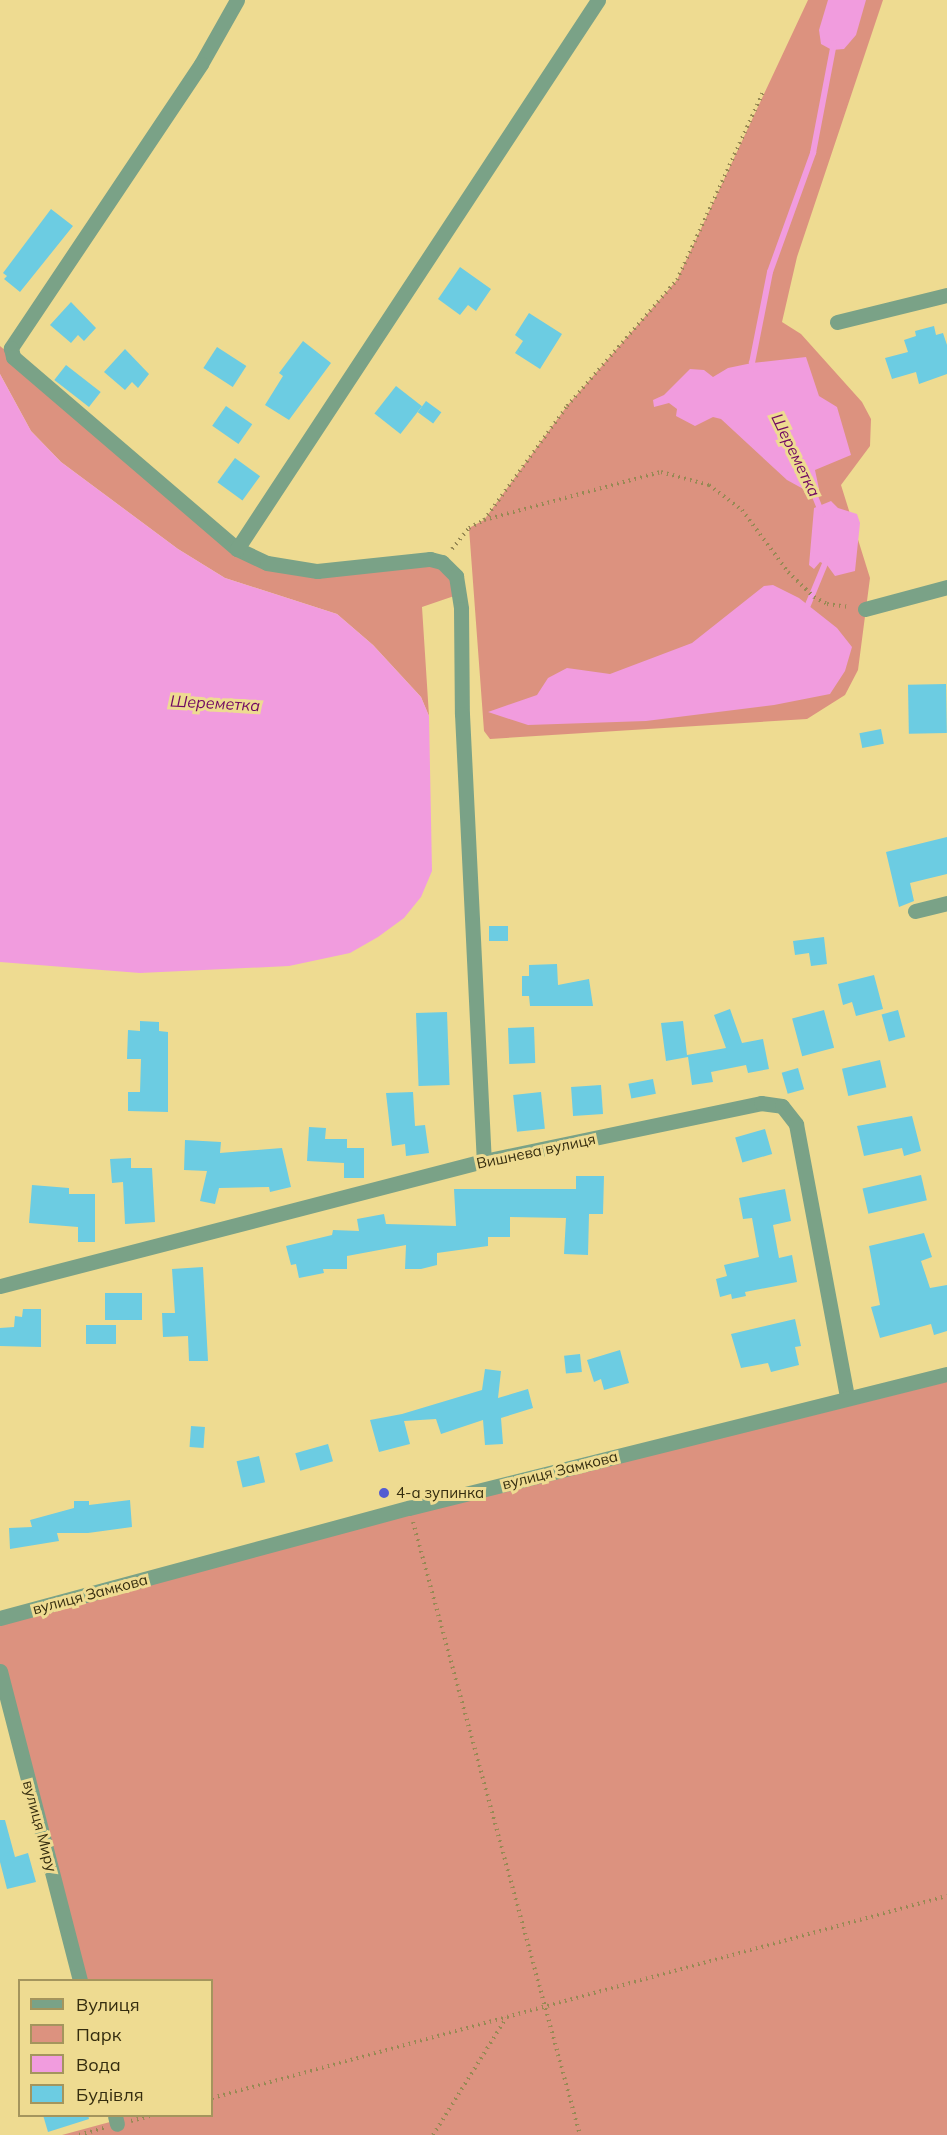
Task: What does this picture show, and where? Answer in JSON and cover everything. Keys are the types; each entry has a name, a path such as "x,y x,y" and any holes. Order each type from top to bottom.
{"street":[{"path":"237,0 201,64 11,348 13,357 237,549 267,563 317,571 352,570 418,559 442,562 456,576 460,590 462,714 484,1161"},
{"path":"237,549 598,0"},
{"path":"837,322 947,295"},
{"path":"865,609 947,587"},
{"path":"915,911 947,903"},
{"name":"Вишнева вулиця","path":"0,1286 484,1161 761,1103 782,1106 796,1124 847,1397"},
{"name":"вулиця Замкова","path":"0,1618 409,1508 847,1397 947,1374"},
{"name":"вулиця Миру","path":"0,1671 80,1979"}],"path":[{"path":"484,520 567,406 677,280 764,90"},
{"path":"442,562 469,528 484,520 661,472 709,485 742,510 788,572 814,597 827,604 865,609"},
{"path":"409,1508 580,2135"},
{"path":"213,2098 947,1896"},
{"path":"433,2135 507,2017"},
{"path":"79,2135 116,2120"}],"green space":[{"path":"808,0 883,0 797,257 782,322 801,334 862,402 871,419 870,446 841,485 870,578 858,670 845,695 807,719 490,739 484,731 469,528 484,520 567,406 677,280"},
{"path":"0,346 237,549 286,567 442,562 460,594 422,607 429,716 421,697 373,645 337,614 225,578 178,549 61,462 31,431 0,374"},
{"path":"947,1374 947,2135 62,2135 121,2119 121,2117 213,2117 213,1979 84,1979 0,1669 0,1618"}],"water":[{"path":"828,0 866,0 856,35 844,49 832,50 821,44 819,30"},
{"path":"806,357 819,396 837,407 851,455 815,470 819,489 807,491 787,480 721,419 713,417 695,426 676,416 677,409 669,403 654,407 653,400 664,395 690,369 704,370 713,377 728,368"},
{"path":"0,374 31,431 61,462 178,549 225,578 337,614 373,645 421,697 429,716 432,871 421,897 404,918 378,937 350,953 289,966 140,973 0,962"},
{"path":"831,501 838,508 857,514 860,523 855,571 835,576 827,565 820,562 814,569 809,565 814,508"},
{"path":"773,585 799,598 837,628 852,647 845,671 830,694 774,705 646,721 528,725 488,712 537,695 548,678 567,668 610,674 692,643 764,586"}],"building":[{"path":"51,209 73,226 20,292 4,279 7,276 3,273"},
{"path":"460,267 491,289 476,311 468,305 460,315 438,299"},
{"path":"71,302 96,328 84,341 78,335 71,343 50,325"},
{"path":"529,313 562,334 540,369 515,353 523,341 515,335"},
{"path":"934,326 936,335 943,333 947,345 947,374 919,384 916,372 892,379 885,358 908,352 904,340 916,336 915,331"},
{"path":"303,341 331,363 289,420 265,405 283,376 279,373"},
{"path":"217,347 246,366 233,387 203,368"},
{"path":"125,349 149,374 138,388 132,382 125,390 104,372"},
{"path":"66,365 101,392 89,407 54,380"},
{"path":"396,386 422,406 400,434 374,414"},
{"path":"426,401 441,412 433,423 418,412"},
{"path":"226,406 252,424 238,444 212,426"},
{"path":"235,458 260,476 242,500 217,482"},
{"path":"946,684 947,733 909,734 908,685"},
{"path":"881,729 884,744 862,748 859,733"},
{"path":"947,837 947,874 910,883 914,901 899,907 886,852"},
{"path":"489,926 508,926 508,941 489,941"},
{"path":"824,937 827,964 811,966 809,953 795,955 793,941"},
{"path":"557,964 558,985 589,979 593,1006 530,1006 529,996 522,996 522,976 529,976 529,965"},
{"path":"874,975 883,1009 856,1016 852,1002 843,1005 838,984"},
{"path":"730,1009 742,1043 763,1039 769,1069 748,1073 746,1065 711,1072 713,1082 692,1085 688,1057 666,1061 661,1023 683,1021 687,1055 726,1048 714,1015"},
{"path":"824,1010 834,1048 802,1056 792,1019"},
{"path":"898,1010 905,1037 889,1041 882,1014"},
{"path":"447,1012 450,1085 419,1086 416,1013"},
{"path":"140,1021 159,1022 159,1031 168,1032 168,1112 128,1111 128,1092 140,1092 141,1059 127,1059 128,1030 140,1031"},
{"path":"534,1027 535,1063 509,1064 508,1028"},
{"path":"880,1060 886,1087 848,1096 842,1069"},
{"path":"798,1068 804,1089 788,1094 782,1073"},
{"path":"653,1079 656,1094 631,1098 628,1084"},
{"path":"601,1085 603,1114 573,1116 571,1087"},
{"path":"413,1092 415,1126 425,1125 429,1153 406,1156 405,1144 392,1146 386,1093"},
{"path":"541,1092 545,1129 517,1132 513,1095"},
{"path":"912,1116 921,1151 904,1156 902,1148 864,1156 857,1126"},
{"path":"309,1127 326,1128 325,1139 347,1139 347,1148 364,1148 364,1178 344,1178 344,1163 307,1161"},
{"path":"765,1129 772,1154 742,1163 735,1138"},
{"path":"185,1140 221,1142 220,1153 282,1148 291,1187 270,1192 269,1187 219,1188 215,1204 200,1201 207,1171 184,1170"},
{"path":"131,1158 131,1168 152,1168 155,1222 125,1224 123,1182 112,1183 110,1159"},
{"path":"921,1175 927,1200 868,1214 863,1188"},
{"path":"576,1176 604,1176 603,1214 589,1214 588,1255 564,1254 566,1218 510,1217 510,1237 488,1237 488,1246 437,1253 437,1265 421,1269 405,1269 406,1245 347,1256 347,1269 323,1269 324,1273 299,1278 296,1264 291,1265 286,1246 332,1235 333,1230 359,1231 357,1219 384,1214 386,1224 456,1226 454,1189 576,1189"},
{"path":"32,1185 69,1188 69,1194 95,1194 95,1242 78,1242 78,1227 29,1223"},
{"path":"785,1189 791,1221 773,1225 779,1258 792,1255 797,1282 745,1292 746,1296 732,1299 731,1294 720,1297 716,1279 727,1276 724,1265 759,1257 752,1218 743,1219 739,1198"},
{"path":"924,1233 932,1257 921,1261 930,1288 947,1285 947,1331 934,1335 931,1324 880,1338 871,1307 880,1305 869,1246"},
{"path":"203,1267 208,1361 189,1361 188,1336 163,1337 162,1313 175,1313 172,1269"},
{"path":"105,1293 142,1293 142,1320 105,1320"},
{"path":"23,1309 41,1309 41,1347 0,1346 0,1328 14,1327 15,1316 22,1317"},
{"path":"795,1319 801,1346 795,1347 799,1365 771,1372 768,1363 741,1368 731,1334"},
{"path":"86,1325 116,1325 116,1344 86,1344"},
{"path":"620,1350 629,1383 604,1390 601,1379 594,1382 587,1360"},
{"path":"580,1354 582,1372 566,1374 564,1356"},
{"path":"485,1369 501,1371 498,1398 528,1389 533,1408 501,1418 503,1444 485,1445 483,1420 441,1434 436,1419 404,1421 410,1444 379,1452 370,1420 402,1414 482,1390"},
{"path":"191,1426 205,1427 204,1448 190,1447"},
{"path":"328,1444 333,1461 300,1471 295,1453"},
{"path":"259,1456 265,1482 243,1487 237,1461"},
{"path":"130,1500 132,1527 88,1533 57,1533 59,1541 10,1549 9,1528 32,1527 30,1520 74,1508 74,1501 89,1501 89,1505"},
{"path":"0,1820 5,1820 15,1857 28,1853 36,1882 7,1889 0,1862"},
{"path":"44,2117 88,2117 89,2119 48,2132"}],"waterway":[{"name":"Шереметка","path":"755,369 752,363 770,272 813,153 834,43"},
{"name":"Шереметка","path":"810,484 822,513"},
{"name":"Шереметка","path":"805,612 827,559"}],"place":[{"name":"4-а зупинка","path":"384,1493"}]}
